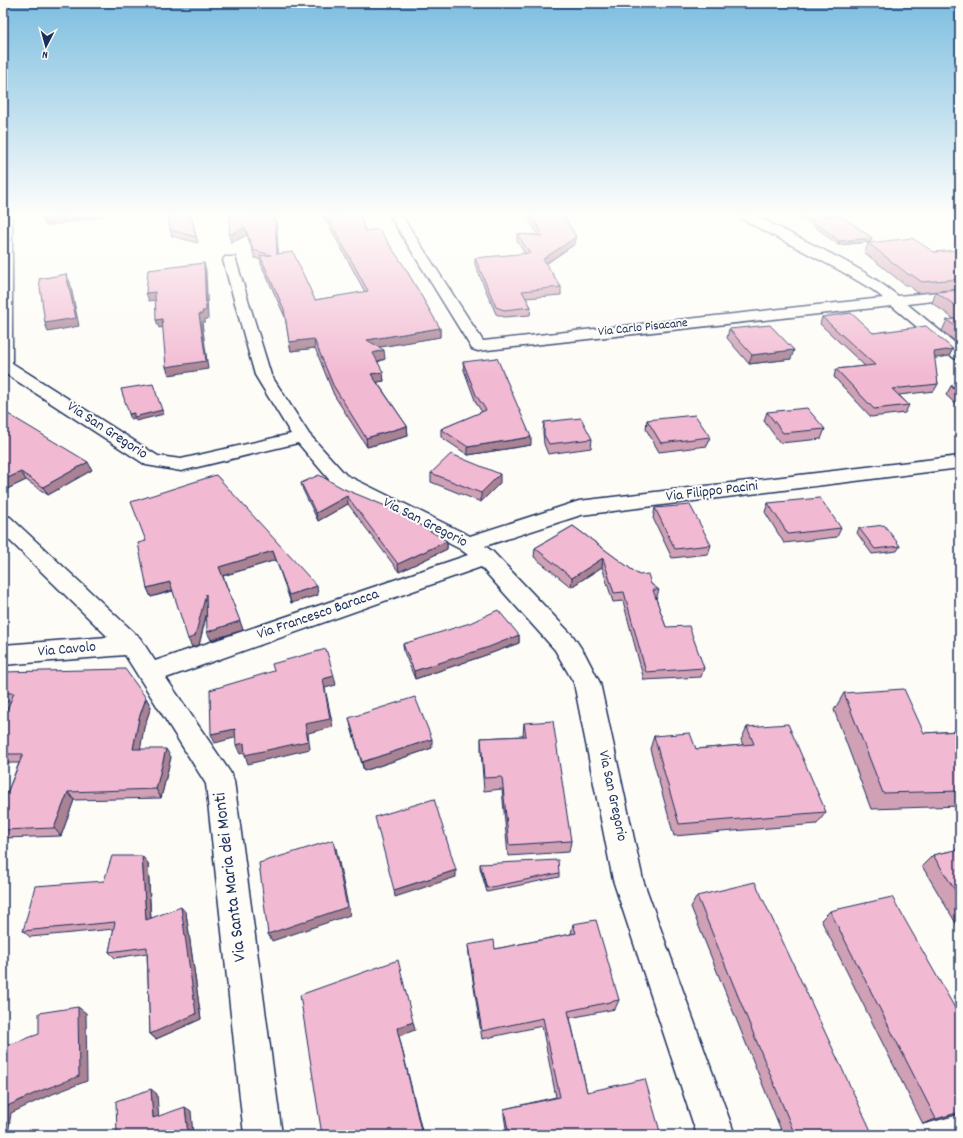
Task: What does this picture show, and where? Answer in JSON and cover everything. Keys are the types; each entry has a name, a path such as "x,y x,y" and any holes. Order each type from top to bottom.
{"street":[{"name":"Via San Gregorio","path":"5,269 4,365 153,461 181,465 302,438 339,479 477,551 564,643 576,661 588,684 628,880 716,1135"},
{"path":"233,269 263,375 302,438"},
{"name":"Via Carlo Pisacane","path":"429,269 478,346 960,294"},
{"path":"848,269 878,287 895,300 960,355"},
{"name":"Via Filippo Pacini","path":"477,551 579,508 960,462"},
{"name":"Via Santa Maria dei Monti","path":"3,522 131,645 151,673 220,781 263,1135"},
{"name":"Via Francesco Baracca","path":"151,673 477,551"},
{"name":"Via Cavolo","path":"3,655 131,645"}],"building":[{"path":"204,269 206,311 202,311 203,314 199,314 206,361 166,367 162,319 156,320 155,292 146,293 148,270"},
{"path":"266,269 301,269 315,300 368,291 356,269 406,269 440,328 367,340 384,350 373,353 383,372 371,374 407,426 366,438 333,385 314,339 289,342 284,309"},
{"path":"480,269 549,269 561,287 522,291 531,307 504,310 496,307"},
{"path":"901,269 960,269 960,279 922,282 912,275 909,275"},
{"path":"66,274 76,318 45,323 39,279"},
{"path":"960,290 960,309 936,292"},
{"path":"851,313 873,333 926,326 953,349 934,352 938,384 892,389 909,405 874,409 836,369 875,365 822,317"},
{"path":"960,318 960,330 947,320"},
{"path":"770,325 794,350 752,355 729,329"},
{"path":"497,358 531,437 468,447 441,429 486,410 476,395 463,362"},
{"path":"153,384 162,410 134,417 134,413 129,414 121,389"},
{"path":"960,385 960,395 951,386"},
{"path":"807,408 825,429 783,433 767,412"},
{"path":"3,411 88,462 43,487 21,472 3,480"},
{"path":"695,415 710,437 661,443 647,420"},
{"path":"581,418 592,439 549,444 544,435 544,422"},
{"path":"451,454 500,474 481,493 431,473"},
{"path":"216,475 317,586 289,595 273,551 219,567 240,621 207,632 206,594 195,636 188,639 170,582 147,588 138,543 146,541 131,502"},
{"path":"319,475 344,489 393,509 447,541 398,564 347,496 316,513 301,483"},
{"path":"820,498 841,528 788,534 768,503"},
{"path":"690,505 711,545 675,549 655,508"},
{"path":"884,525 900,546 875,549 859,528"},
{"path":"573,526 639,575 648,574 651,584 659,590 653,590 666,627 689,626 704,668 646,672 624,592 614,593 603,558 572,578 535,548"},
{"path":"498,610 519,635 489,647 414,671 403,644 470,623"},
{"path":"326,649 334,676 323,679 330,719 305,724 308,741 245,755 244,743 236,745 235,729 211,734 210,690 274,671 272,664"},
{"path":"125,669 146,698 139,718 133,749 166,749 156,789 68,792 54,828 3,830 3,803 23,754 3,754 3,719 14,693 3,693 3,672"},
{"path":"904,689 924,733 960,731 960,791 883,793 844,693"},
{"path":"415,697 432,739 362,762 349,718"},
{"path":"553,721 571,841 509,845 502,777 484,778 481,738 526,736 524,723"},
{"path":"788,724 826,812 679,824 654,736 690,733 696,749 754,744 747,727"},
{"path":"434,799 456,870 394,890 375,817"},
{"path":"333,840 347,907 268,934 259,863"},
{"path":"960,849 960,898 933,855"},
{"path":"112,856 142,856 146,920 181,907 196,1014 150,1034 147,947 109,952 115,922 23,931 35,886 104,881"},
{"path":"558,860 559,873 487,888 480,864"},
{"path":"755,882 873,1135 795,1135 697,896"},
{"path":"892,897 960,1017 960,1112 936,1119 830,911"},
{"path":"596,920 619,1000 568,1011 587,1092 645,1079 661,1135 509,1135 504,1109 560,1097 543,1018 482,1031 468,945 494,940 495,949 576,933 573,924"},
{"path":"398,960 413,1022 397,1028 422,1135 322,1135 300,995"},
{"path":"78,1007 79,1076 40,1091 3,1108 3,1047 39,1034 39,1013"},
{"path":"151,1089 153,1118 185,1107 188,1135 117,1135 116,1101"}]}
